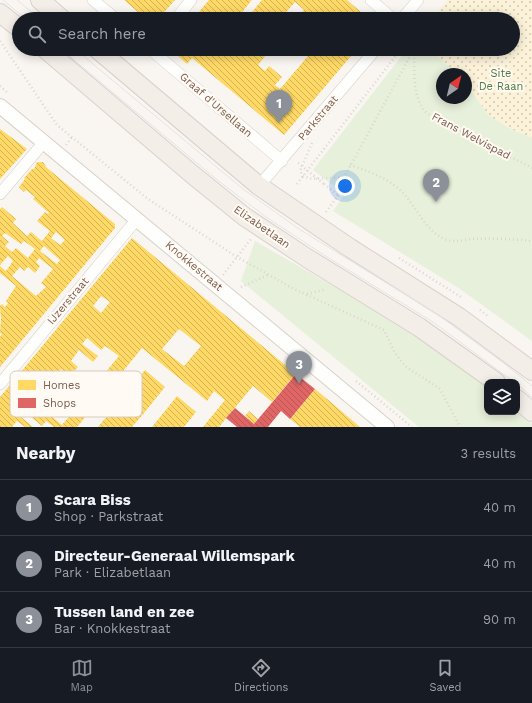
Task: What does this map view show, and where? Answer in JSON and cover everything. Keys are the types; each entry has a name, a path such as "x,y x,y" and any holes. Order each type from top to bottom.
{"main road":[{"path":"40,0 54,12"},
{"path":"0,13 12,22"},
{"name":"Elizabetlaan","path":"53,56 193,175 245,217 307,258 419,326 492,379"},
{"path":"105,56 259,186 350,248 458,317 532,372"},
{"path":"520,402 532,412"}],"street":[{"path":"93,0 108,12"},
{"path":"182,12 191,0"},
{"path":"371,0 385,12"},
{"path":"408,12 418,0"},
{"name":"Graaf d'Ursellaan","path":"159,56 282,161"},
{"name":"Parkstraat","path":"259,186 282,161 370,56"},
{"name":"Knokkestraat","path":"0,106 387,427"},
{"path":"0,194 44,142"},
{"name":"IJzerstraat","path":"11,371 137,219"},
{"name":"IJzerstraat","path":"0,384 10,372"}],"path":[{"path":"0,41 57,125 148,200 237,257 294,289 384,330 395,353 405,366 440,389 460,427"},
{"path":"297,184 396,56"},
{"path":"326,212 346,185 346,177 350,165 410,56"},
{"name":"Frans Welvispad","path":"414,56 415,85 421,107 428,114 532,168"},
{"path":"311,147 300,170 303,176 312,179 346,177"},
{"path":"298,163 338,195"},
{"path":"350,165 377,175 400,190 433,232 445,239 459,242 473,239 532,241"},
{"path":"215,284 252,238"},
{"path":"241,287 269,275"}],"sand":[{"name":"Site De Raan","path":"448,0 532,0 532,138 513,130 489,116 472,92 472,68 451,68 438,56 520,56 520,12 438,12"}],"green space":[{"path":"402,56 438,56 451,68 436,68 436,104 472,104 472,92 489,116 513,130 532,138 532,341 460,289 333,211 345,194 313,170"},
{"path":"255,241 374,310 432,347 460,367 484,386 484,415 520,414 532,424 532,427 419,427 241,281"}],"building: Homes":[{"path":"124,0 175,0 164,12 138,12"},
{"path":"209,0 252,0 242,12 199,12"},
{"path":"262,0 347,0 361,12 302,12 304,10 295,2 286,12 252,12"},
{"path":"178,56 265,56 258,65 265,71 269,66 282,77 275,85 280,89 308,56 351,56 284,135 192,58 187,64"},
{"path":"0,129 27,149 0,179"},
{"path":"37,162 43,162 47,168 115,224 115,228 0,367 0,337 2,334 0,333 0,306 2,304 5,307 8,303 6,301 16,286 0,273 0,266 6,271 13,261 8,256 0,265 0,209 2,207 16,219 13,223 27,236 31,232 42,241 50,231 37,221 45,212 48,214 49,213 33,199 35,197 26,190 24,192 19,187 25,179 24,178 32,169 34,169","holes":["56,232 65,240 60,245 51,238","5,233 21,244 24,241 35,249 28,258 16,248 12,252 5,246 9,242 2,236","44,246 60,260 57,264 40,251","39,258 53,269 41,283 46,287 36,296 12,276 20,267 24,271 28,267 35,273 40,266 36,262"]},
{"path":"132,238 296,374 272,402 253,386 219,427 203,427 225,400 214,391 207,401 142,348 123,371 106,371 119,356 105,346 101,350 87,338 82,344 98,356 93,362 79,350 71,361 78,367 74,371 63,371 61,369 59,371 22,371","holes":["101,296 110,302 101,313 93,306","179,329 201,346 184,366 162,349"]},
{"path":"145,370 165,387 142,415 142,374"},
{"path":"10,385 10,417 21,417 33,427 25,427 17,421 12,427 0,427 0,397"},
{"path":"315,389 360,427 300,427 290,419"},
{"path":"177,396 196,412 184,427 152,427"},
{"path":"249,411 258,419 254,424 245,416"},
{"path":"31,417 53,417 62,425 69,417 85,417 77,427 54,427 46,421 42,426"},
{"path":"106,417 141,417 132,427 98,427"}],"building: Shops":[{"path":"296,374 315,389 290,419 281,411 268,427 237,427 226,418 235,408 254,424"}],"tram line":[{"path":"3,0 18,12"},
{"path":"17,0 32,12"},
{"path":"69,56 216,179 266,217 327,257 433,322 510,379"},
{"path":"83,56 243,189 299,229 437,314 532,386"},
{"path":"520,387 532,397"}],"place":[{"name":"Scara Biss","path":"279,123"},
{"name":"Directeur-Generaal Willemspark","path":"436,202"},
{"name":"Tussen land en zee","path":"299,384"}]}
